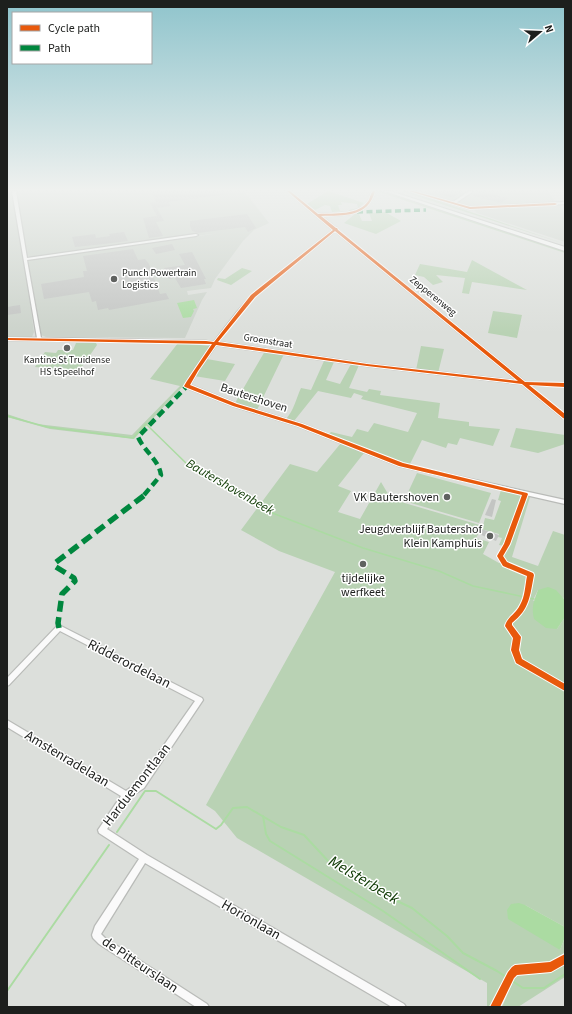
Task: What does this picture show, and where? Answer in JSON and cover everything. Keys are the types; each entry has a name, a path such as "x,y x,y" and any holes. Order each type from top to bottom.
{"highway":[{"path":"532,238 565,249"},
{"path":"541,238 565,246"}],"street":[{"path":"22,238 39,340"},
{"path":"25,259 172,238"},
{"name":"Bautershoven","path":"324,238 252,297 186,383 188,388 300,425 401,465 565,502"},
{"name":"Zepperenweg","path":"347,238 565,417"},
{"name":"Groenstraat","path":"7,339 216,343 367,365 524,383 565,385"},
{"name":"Ridderordelaan","path":"7,683 59,628 200,700"},
{"name":"Harduemontlaan","path":"102,830 126,795 141,785 200,700"},
{"name":"Amstenradelaan","path":"7,723 126,795"},
{"name":"Horionlaan","path":"102,830 144,858 402,1007"},
{"name":"de Pitteurslaan","path":"144,858 98,929 96,935 102,941 204,1007"},
{"path":"511,975 515,970 551,967 565,959"}],"shaded area":[{"path":"7,238 20,238 34,332 32,337 7,337"},
{"path":"24,238 178,238 30,257 27,255"},
{"path":"183,238 246,238 215,279 211,288 187,291 188,295 207,292 185,338 46,337 41,335 28,261"},
{"path":"520,238 526,238 565,251 565,253"},
{"path":"554,238 565,238 565,242"},
{"path":"472,260 527,290 472,282 469,294 462,293 465,278 436,275 443,282 433,285 424,277 415,275 420,264 467,272"},
{"path":"242,268 252,271 231,285 217,280 218,278 225,279"},
{"path":"194,300 197,308 193,309 194,311 191,317 183,318 177,303"},
{"path":"493,311 522,315 517,338 488,333"},
{"path":"76,343 96,343 97,345 79,371 35,367 45,352 56,353 58,350 73,350"},
{"path":"178,343 211,346 183,386 134,439 50,429 7,417 7,414 37,424 132,435 180,386 150,379"},
{"path":"421,346 444,349 438,373 416,370"},
{"path":"265,351 284,354 257,410 235,403"},
{"path":"207,359 235,364 225,381 194,376"},
{"path":"324,361 334,362 326,380 340,384 351,364 359,365 349,388 367,392 369,389 381,391 380,395 440,403 438,418 469,422 469,426 500,429 493,446 460,438 457,445 448,443 446,448 422,440 409,466 329,434 331,432 352,437 357,429 368,432 374,423 408,432 417,413 361,399 363,396 354,393 351,398 318,391 294,421 286,419 293,408 301,388 311,390"},
{"path":"516,428 565,435 565,444 538,453 510,447"},
{"path":"341,443 364,453 338,486 351,491 338,512 360,519 381,482 391,499 483,526 485,518 494,520 501,501 498,500 501,490 530,497 512,557 538,566 553,531 565,535 565,600 564,598 538,590 533,600 557,629 565,617 565,927 525,905 560,950 565,937 565,955 550,964 512,967 494,1007 487,1007 487,983 237,838 215,811 206,805 335,572 279,551 241,530 290,464 317,472","holes":["481,529 499,534 498,537 502,538 499,545 504,546 503,562 499,563 483,554 489,542 476,538"]},
{"name":"VK Bautershoven","path":"417,473 491,493 479,523 404,501"},
{"path":"548,587 556,590 565,600 565,617 557,629 546,628 534,619 533,615 534,601 538,590"},
{"path":"519,903 565,927 565,937 560,950 508,919 507,910 511,904"},
{"path":"565,964 565,977 518,1007 502,1007 515,977 520,973 553,970"}],"building":[{"path":"72,238 127,238 128,241 75,247"},
{"path":"172,244 175,250 156,254 152,248"},
{"name":"Punch Powertrain Logistics","path":"133,249 138,260 145,259 149,264 160,294 166,293 169,299 109,310 108,308 98,310 96,301 92,302 89,292 44,299 41,284 84,277 83,271 87,271 83,256"},
{"path":"192,252 206,279 204,279 206,284 181,288 175,278 169,279 164,268 185,265 179,254"},
{"path":"20,305 21,313 7,315 7,307"},
{"path":"492,499 496,500 492,517 485,515"},
{"name":"Jeugdverblijf Bautershof Klein Kamphuis","path":"481,529 499,535 496,541 479,534"}],"waterway":[{"name":"Bautershovenbeek","path":"7,416 47,427 133,438 146,424 189,466 224,482 262,509 363,548 439,571 473,586 534,599"},
{"name":"Melsterbeek","path":"117,832 145,791 156,791 216,829 221,825 233,808 247,807 263,816"},
{"name":"Melsterbeek","path":"263,816 281,827 304,835 330,863 349,870 386,890 397,901 412,908 447,936 463,953 497,971 523,988 544,988 565,974"},
{"path":"263,816 266,834 270,841 383,911 480,979"},
{"name":"Melsterbeek","path":"7,991 109,845"}],"marked path":[{"path":"59,628 58,623 62,594 75,581 74,578 56,567 55,563 148,492 161,475 158,465 143,447 138,437 143,430 187,386"}],"cycle path":[{"path":"324,238 253,296 216,342 187,386 235,405 300,425 401,465 525,494 507,544 500,556 505,564 531,575 527,596 523,607 520,612 509,622 508,626 517,637 515,650 519,661 565,688"},
{"path":"346,238 565,417"},
{"path":"7,339 206,342 367,365 524,383 565,385"},
{"path":"495,1007 515,970 551,967 565,959"}],"place":[{"name":"Punch Powertrain Logistics","path":"114,279"},
{"name":"Kantine St Truidense HS tSpeelhof","path":"67,348"},
{"name":"VK Bautershoven","path":"447,497"},
{"name":"Jeugdverblijf Bautershof Klein Kamphuis","path":"490,536"},
{"name":"tijdelijke werfkeet","path":"363,564"}]}
